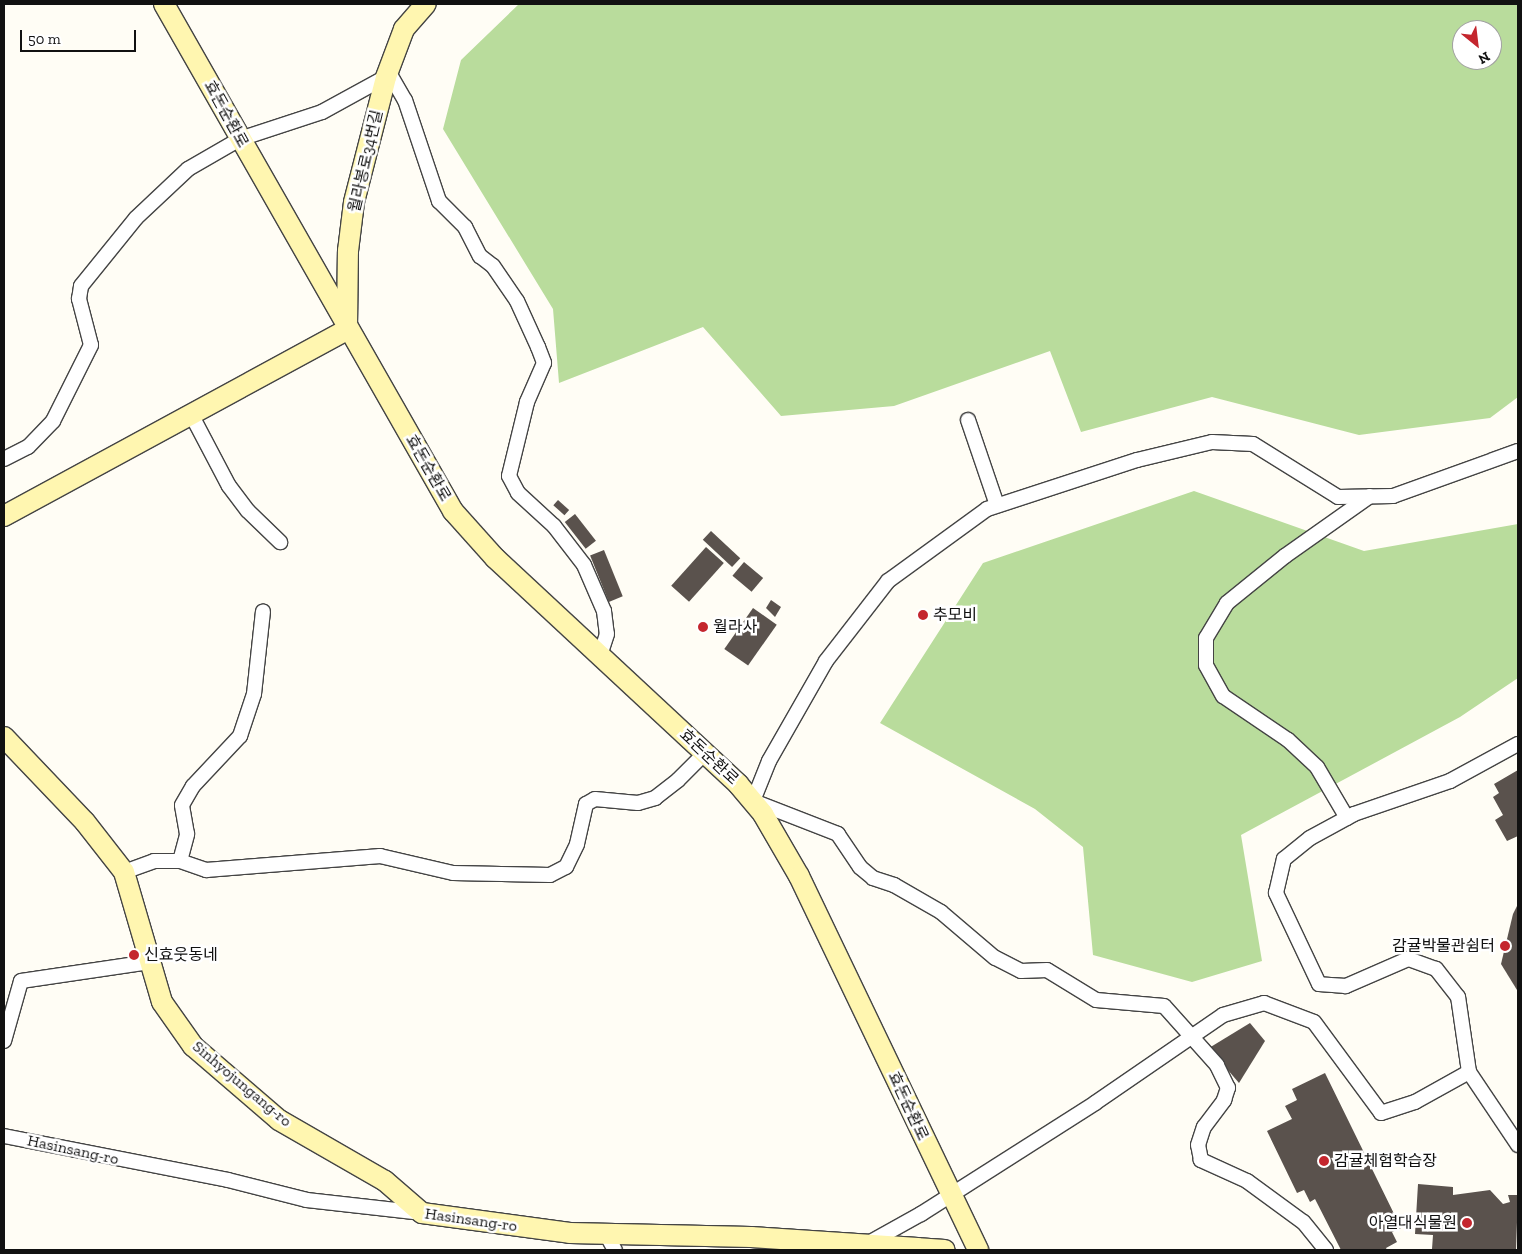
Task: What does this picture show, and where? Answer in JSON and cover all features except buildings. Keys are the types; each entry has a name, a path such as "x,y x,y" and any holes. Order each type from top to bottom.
{"street":[{"name":"효돈순환로","path":"164,4 347,330 453,511 495,558 705,753 753,801 799,876 950,1195 978,1250"},
{"name":"월라봉로34번길","path":"347,330 348,251 354,202 387,74 404,29 426,4"},
{"path":"4,459 28,447 53,421 91,345 79,299 81,286 98,261 136,218 188,169 240,139 322,112 387,74 405,100 439,201 465,227 480,256 493,266 517,301 544,363 527,402 509,476 518,492 554,526 584,565 604,611 607,634 600,655"},
{"path":"5,511 347,330"},
{"path":"191,414 229,486 248,511 280,542"},
{"path":"968,420 997,505"},
{"path":"1326,1250 1303,1222 1247,1181 1201,1160 1198,1145 1204,1127 1224,1100 1228,1088 1217,1065 1164,1006 1096,1000 1047,970 1021,971 995,958 940,912 894,885 873,878 860,867 838,834 753,801 769,761 826,661 888,581 986,509 1137,460 1212,442 1253,444 1338,497 1393,496 1518,451"},
{"path":"1347,818 1316,767 1288,740 1223,696 1206,665 1206,638 1227,603 1285,556 1370,496"},
{"path":"180,861 187,834 182,805 193,786 240,736 254,694 263,611"},
{"name":"Sinhyojungang-ro","path":"4,737 85,822 124,872 162,1002 193,1046 279,1120 385,1181 422,1213"},
{"path":"1518,744 1450,781 1347,818 1310,838 1284,859 1276,892 1319,984 1346,986 1408,959 1436,969 1458,997 1469,1072 1518,1145"},
{"path":"124,872 154,861 180,861 206,870 380,856 453,873 550,875 566,867 577,844 586,804 595,799 638,802 655,798 678,780 705,753"},
{"path":"4,1041 21,981 150,962"},
{"path":"866,1244 950,1195 1224,1015 1264,1003 1314,1022 1381,1113 1415,1102 1469,1072"},
{"name":"Hasinsang-ro","path":"4,1136 228,1180 307,1200 422,1213 570,1234 610,1242 866,1244 945,1250"}],"green space":[{"path":"519,4 1518,4 1518,397 1490,418 1359,435 1212,397 1081,432 1050,351 894,406 781,416 703,327 559,383 553,309 443,129 461,60"},
{"path":"1194,491 1364,551 1518,524 1518,678 1460,717 1241,835 1262,961 1192,982 1093,955 1083,847 1035,809 880,723 983,563"}],"place":[{"name":"추모비","path":"923,615"},
{"name":"월라사","path":"703,627"},
{"name":"감귤박물관쉼터","path":"1505,946"},
{"name":"신효웃동네","path":"134,955"},
{"name":"감귤체험학습장","path":"1324,1161"},
{"name":"아열대식물원","path":"1467,1223"}]}
